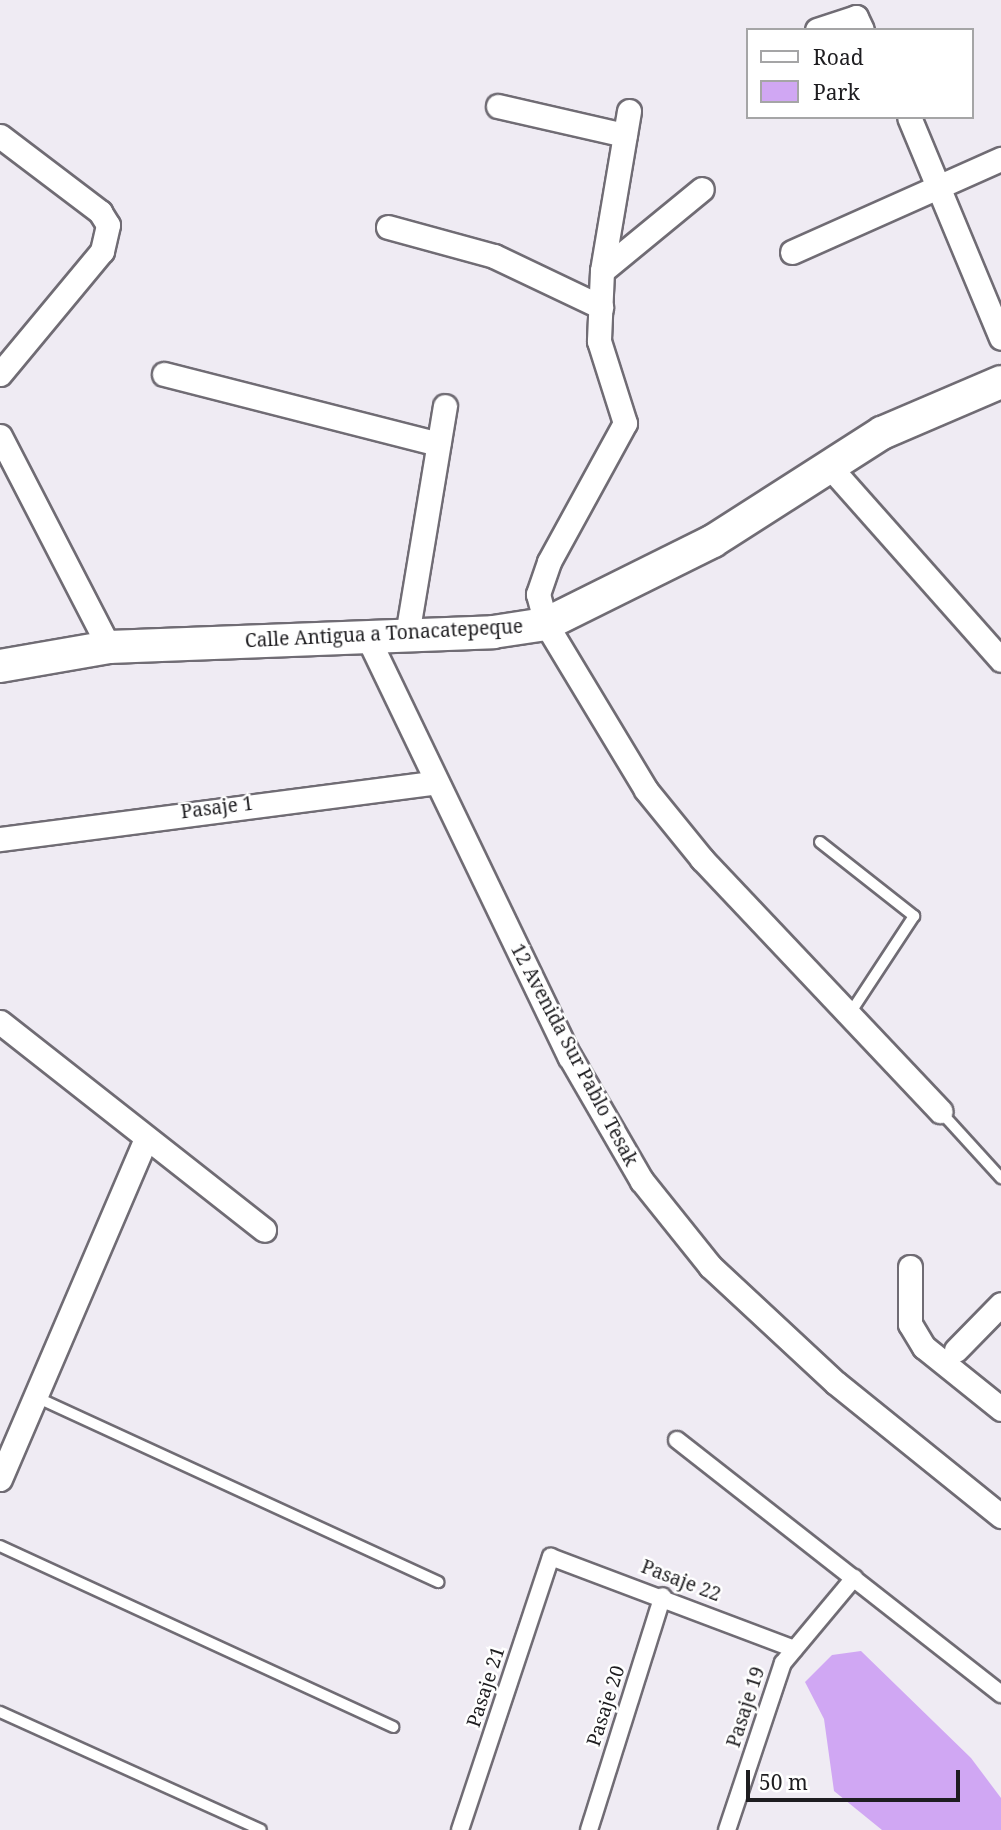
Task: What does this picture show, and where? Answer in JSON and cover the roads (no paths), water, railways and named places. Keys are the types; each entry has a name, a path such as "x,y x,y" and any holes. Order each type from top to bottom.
{"main road":[{"name":"Calle Antigua a Tonacatepeque","path":"0,666 109,647 407,635 546,624 713,541 882,433 1001,382"}],"street":[{"path":"823,28 856,17 861,28"},
{"path":"498,106 625,135"},
{"path":"629,111 602,271 599,341 625,423 549,562 538,594 546,624 646,790 849,1015 940,1111"},
{"path":"910,119 935,185 965,242 1001,338"},
{"path":"0,136 100,212 108,225 102,251 0,374"},
{"path":"792,252 935,185 1001,159"},
{"path":"602,271 702,189"},
{"path":"388,227 494,256 601,307"},
{"path":"164,374 438,444"},
{"path":"407,635 445,406"},
{"path":"0,436 109,647"},
{"path":"829,466 1001,660"},
{"name":"12 Avenida Sur Pablo Tesak","path":"367,636 434,782 570,1057 642,1181 710,1266 836,1383 1001,1516"},
{"name":"Pasaje 1","path":"0,839 434,782"},
{"path":"0,1022 264,1230"},
{"path":"0,1479 146,1139"},
{"path":"910,1267 910,1324 924,1347 1001,1409"},
{"path":"956,1350 1001,1304"},
{"path":"677,1440 1001,1694"},
{"name":"Pasaje 22","path":"551,1557 663,1596 794,1649"},
{"name":"Pasaje 21","path":"460,1830 551,1557"},
{"name":"Pasaje 19","path":"727,1830 783,1662 854,1578"},
{"name":"Pasaje 20","path":"589,1830 663,1596"}],"lane":[{"path":"820,842 914,916 849,1015"},
{"path":"940,1111 1001,1178"},
{"path":"36,1397 438,1582"},
{"path":"0,1546 393,1727"},
{"path":"0,1712 261,1830"}]}
